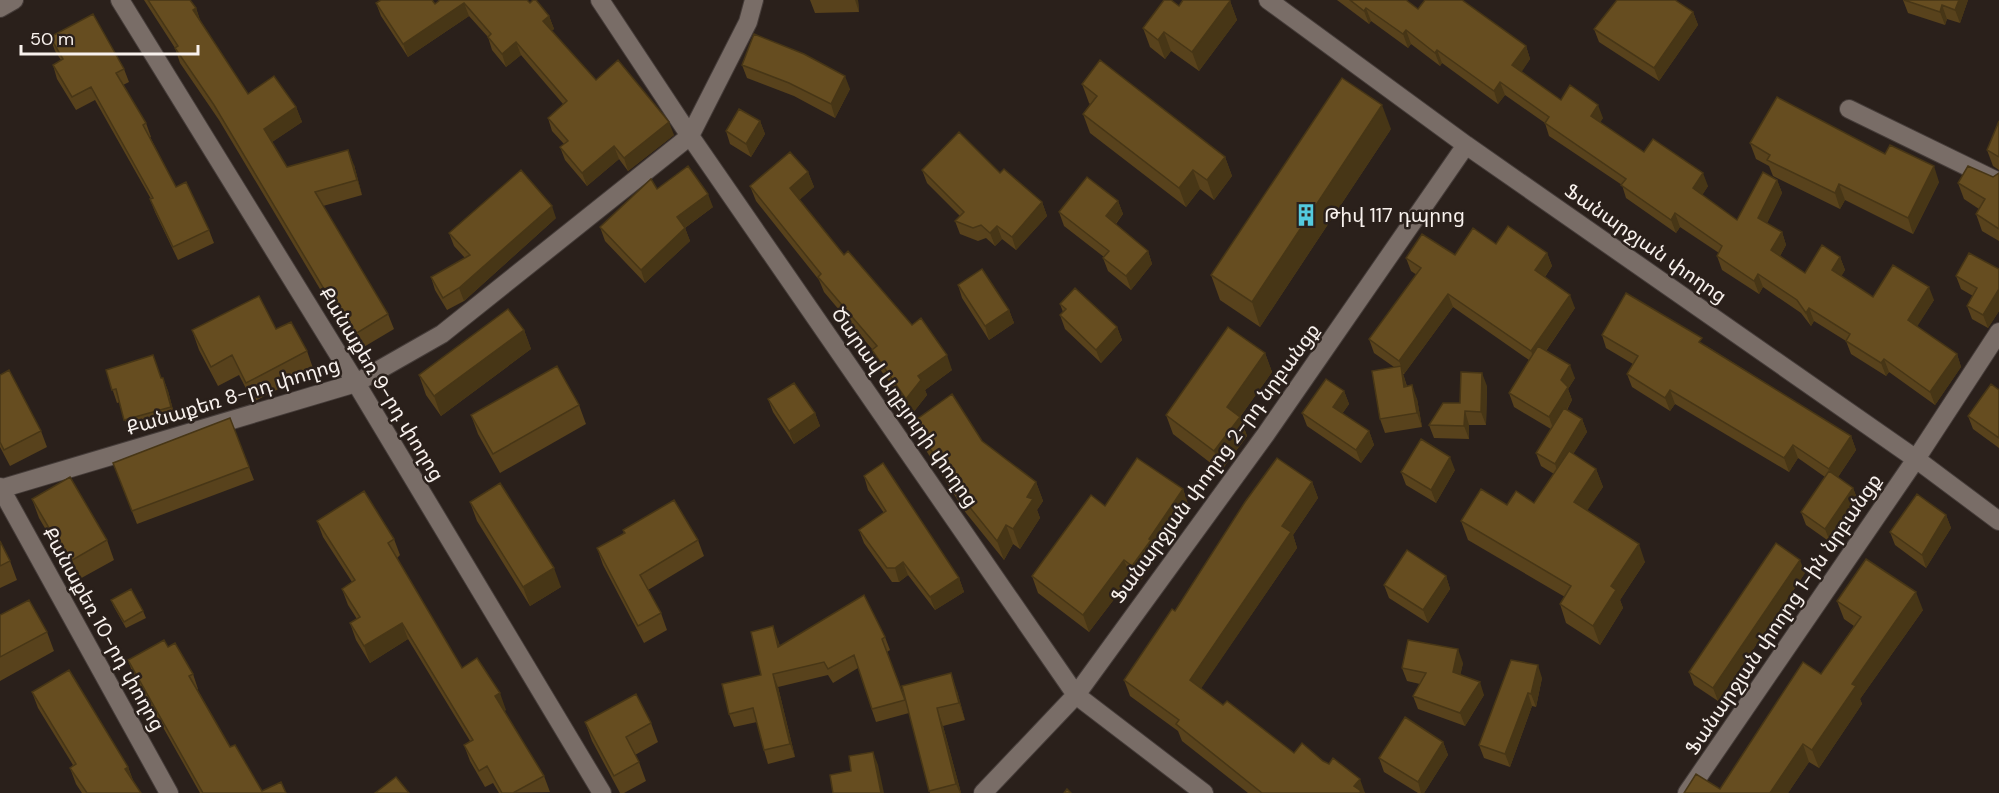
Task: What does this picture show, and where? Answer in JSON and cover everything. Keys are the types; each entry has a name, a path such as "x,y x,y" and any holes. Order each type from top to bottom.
{"street":[{"path":"0,8 14,0"},
{"name":"Քանաքեռ 9-րդ փողոց","path":"120,0 356,383 602,793"},
{"name":"Ծարավ Աղբյուրի փողոց","path":"600,0 690,136 1076,695 1204,793"},
{"path":"690,136 739,41 754,0"},
{"name":"Ֆանարջյան փողոց","path":"1268,0 1466,145 1916,459 1999,521"},
{"path":"1849,109 1999,182"},
{"name":"Քանաքեռ 8-րդ փողոց","path":"0,488 356,383 442,334 690,136"},
{"name":"Ֆանարջյան փողոց 2-րդ նրբանցք","path":"983,793 1076,695 1266,434 1466,145"},
{"name":"Ֆանարջյան փողոց 1-ին նրբանցք","path":"1687,793 1916,459 1999,332"},
{"name":"Քանաքեռ 10-րդ փողոց","path":"0,488 169,793"}],"building":[{"path":"148,0 190,0 196,8 193,10 248,94 274,76 296,107 264,129 287,167 348,150 357,180 315,192 388,314 352,336 214,105 175,48 178,46"},
{"path":"381,0 432,0 435,4 440,0 527,0 530,3 536,0 549,16 543,21 596,80 618,60 669,122 624,158 614,146 582,173 560,147 568,141 548,118 567,101 516,42 502,54 488,37 491,34 464,3 403,44 376,3"},
{"path":"1164,0 1171,0 1179,6 1183,0 1230,1 1192,52 1164,32 1158,40 1143,28"},
{"path":"1350,0 1406,0 1418,9 1425,0 1462,0 1526,46 1512,65 1561,100 1570,85 1598,105 1591,116 1644,152 1653,139 1703,173 1693,188 1737,220 1763,172 1777,180 1758,218 1782,232 1771,250 1805,273 1822,245 1840,257 1832,270 1873,297 1893,265 1929,287 1908,320 1957,354 1930,392 1884,359 1881,363 1846,341 1850,334 1809,308 1806,313 1797,300 1758,274 1754,281 1717,256 1722,246 1675,213 1671,220 1621,185 1626,179 1545,123 1549,117 1500,82 1494,91 1437,50 1435,53 1406,30 1403,34 1366,8 1364,11"},
{"path":"1617,0 1675,0 1693,12 1654,68 1594,29"},
{"path":"1904,0 1959,0 1955,10 1942,5 1940,12"},
{"path":"93,14 124,69 116,73 146,123 143,125 176,187 186,182 209,230 173,247 150,199 153,198 91,87 72,97 53,65 63,59 50,37"},
{"path":"754,34 804,54 845,76 831,104 789,83 742,65"},
{"path":"1100,60 1225,157 1207,180 1193,170 1179,188 1083,114 1097,96 1082,84"},
{"path":"1342,78 1382,105 1252,302 1211,275"},
{"path":"1777,97 1885,154 1890,145 1934,166 1908,218 1839,184 1835,193 1767,160 1770,155 1750,143"},
{"path":"739,109 760,121 746,144 726,131"},
{"path":"1999,121 1999,157 1987,150"},
{"path":"959,132 1000,173 1004,169 1042,202 1012,237 997,226 990,233 981,225 973,228 955,221 964,212 922,170"},
{"path":"790,152 808,172 790,188 844,255 848,251 912,325 921,318 947,355 918,376 921,380 906,399 872,350 877,346 818,277 821,274 750,186"},
{"path":"688,166 708,194 677,217 685,228 641,270 600,227 651,179 657,189"},
{"path":"1968,166 1993,177 1999,173 1999,229 1976,214 1985,199 1958,183"},
{"path":"521,170 552,206 459,288 443,298 431,277 470,255 449,233"},
{"path":"1087,177 1118,201 1106,216 1148,251 1126,276 1103,258 1109,251 1059,212"},
{"path":"1508,226 1547,253 1535,270 1570,295 1531,351 1448,294 1399,361 1369,339 1421,268 1406,258 1422,234 1455,255 1473,228 1496,244"},
{"path":"1969,253 1999,269 1999,289 1983,315 1967,306 1977,288 1956,276"},
{"path":"982,269 1009,310 985,326 958,285"},
{"path":"1075,288 1117,327 1096,350 1060,315 1066,309 1060,304"},
{"path":"1626,293 1702,338 1699,342 1851,436 1829,469 1793,445 1784,458 1670,390 1665,398 1627,374 1638,356 1602,335"},
{"path":"259,296 276,329 291,322 307,351 246,383 232,355 211,367 192,330"},
{"path":"508,309 524,330 434,396 419,375"},
{"path":"1228,327 1265,353 1227,407 1240,417 1214,451 1166,415"},
{"path":"1538,346 1570,365 1561,380 1568,387 1549,417 1509,393"},
{"path":"153,355 161,378 163,378 171,407 124,420 116,389 112,390 106,370"},
{"path":"557,366 579,405 493,454 471,415"},
{"path":"1401,366 1404,387 1412,385 1417,413 1380,419 1372,371"},
{"path":"9,370 41,431 4,450 0,442 0,375"},
{"path":"1461,372 1482,373 1481,412 1465,411 1464,426 1429,425 1443,403 1460,403"},
{"path":"1326,379 1344,391 1333,407 1369,431 1356,450 1302,413"},
{"path":"794,383 815,413 789,431 768,399"},
{"path":"1991,384 1999,390 1999,438 1968,416"},
{"path":"952,394 982,441 1036,482 1027,497 1033,499 1013,529 1006,525 997,541 959,494 913,422"},
{"path":"1564,408 1582,419 1555,464 1536,453"},
{"path":"230,418 249,467 132,511 113,463"},
{"path":"1421,439 1450,457 1431,490 1401,472"},
{"path":"1569,451 1596,469 1574,502 1639,544 1611,586 1616,590 1593,626 1560,604 1571,586 1461,521 1481,489 1507,505 1516,491 1534,503"},
{"path":"1137,458 1183,489 1132,566 1124,560 1083,615 1032,576 1091,495 1105,506"},
{"path":"1277,458 1312,482 1282,526 1291,532 1190,680 1223,705 1227,701 1294,753 1302,743 1329,764 1333,758 1360,779 1354,786 1361,791 1359,793 1262,793 1176,724 1179,720 1124,680 1172,609 1175,611 1245,502"},
{"path":"883,463 959,578 930,597 903,562 895,568 887,568 859,530 886,511 864,476"},
{"path":"1829,471 1853,488 1825,529 1801,512"},
{"path":"70,477 107,540 69,562 32,499"},
{"path":"500,483 554,568 523,587 470,502"},
{"path":"364,491 394,539 388,543 462,668 477,658 500,693 495,696 544,776 513,793 502,793 487,766 479,771 464,745 473,740 402,623 364,646 350,623 360,617 342,589 355,580 317,521"},
{"path":"1917,494 1946,515 1922,555 1890,532"},
{"path":"674,500 698,540 640,575 661,613 638,626 597,548 625,533 623,530"},
{"path":"0,541 10,561 0,566"},
{"path":"1776,543 1800,560 1713,688 1689,672"},
{"path":"1407,550 1446,576 1423,610 1384,585"},
{"path":"1866,559 1916,592 1852,684 1856,686 1812,750 1803,744 1770,793 1684,793 1696,774 1720,789 1803,662 1821,674 1861,617 1837,601"},
{"path":"131,589 143,611 124,622 111,600"},
{"path":"864,595 885,637 882,639 905,700 872,709 854,655 828,669 824,662 773,674 790,744 764,750 753,708 729,714 722,684 761,675 751,632 773,626 778,647"},
{"path":"29,600 47,632 0,657 0,615"},
{"path":"164,640 168,647 175,643 193,674 189,676 230,747 235,745 262,791 281,782 286,793 203,793 128,660"},
{"path":"1408,640 1458,649 1453,672 1480,682 1460,713 1413,696 1426,673 1402,668"},
{"path":"1511,660 1538,665 1531,694 1528,693 1505,754 1479,745"},
{"path":"69,670 128,767 125,769 141,793 87,793 70,768 76,764 32,692"},
{"path":"951,673 959,703 937,708 956,784 929,791 902,686"},
{"path":"636,694 651,723 626,737 639,762 614,776 585,722"},
{"path":"1405,717 1443,742 1418,782 1379,758"},
{"path":"873,752 881,793 833,793 830,775 851,771 849,756"},
{"path":"396,777 409,793 375,793"}],"place":[{"name":"Թիվ 117 դպրոց","path":"1306,215"}]}
